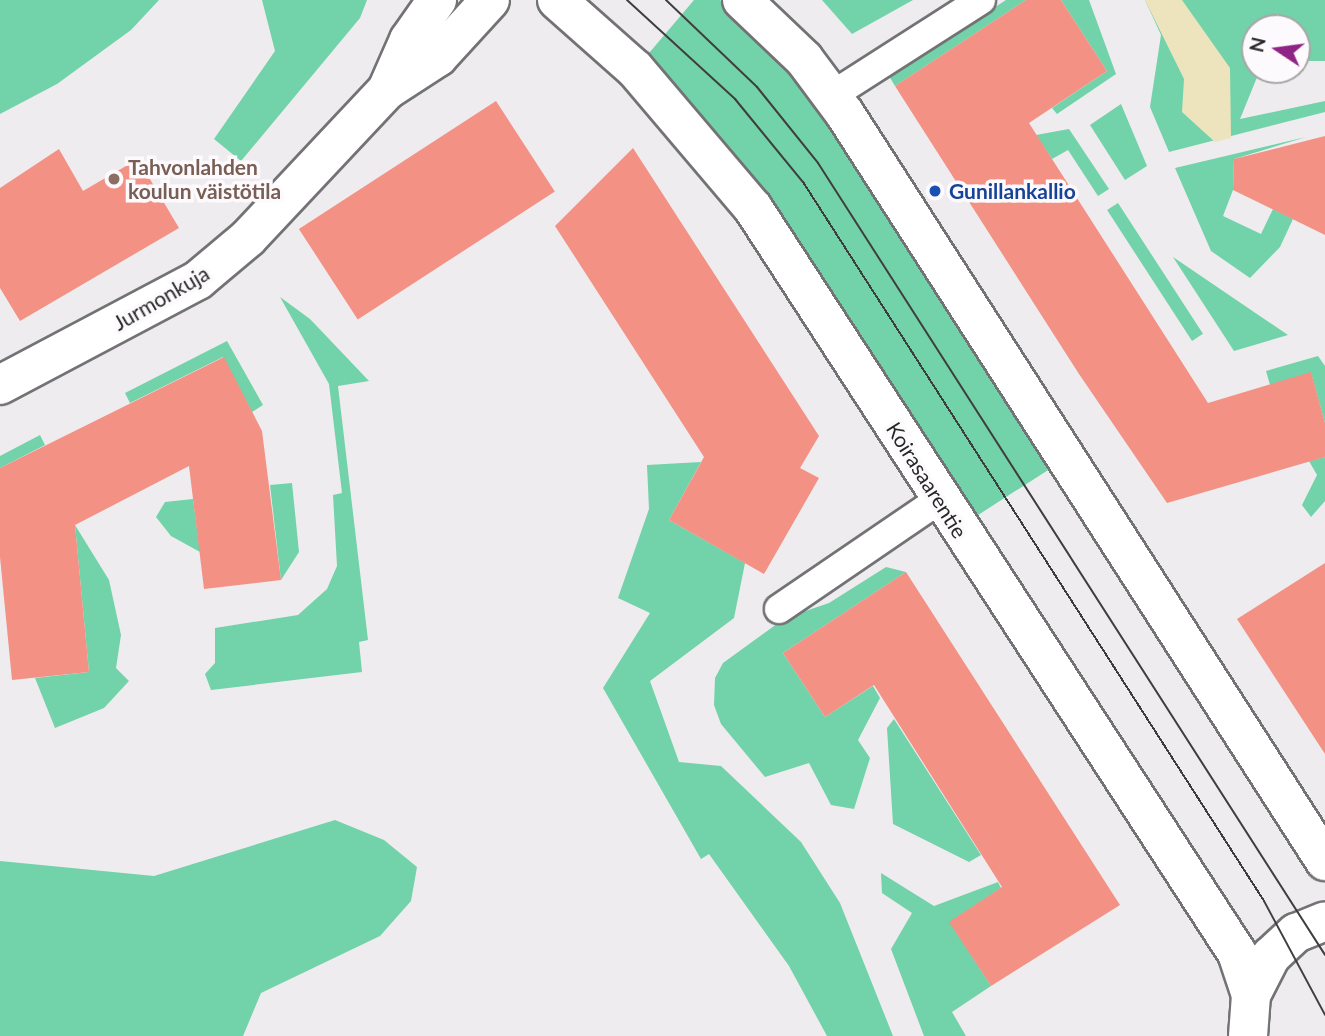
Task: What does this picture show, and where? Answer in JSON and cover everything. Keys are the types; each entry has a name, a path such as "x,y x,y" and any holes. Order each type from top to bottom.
{"street":[{"name":"Jurmonkuja","path":"387,90 409,40 437,0"},
{"name":"Jurmonkuja","path":"0,385 198,280 248,238 387,90 438,57 491,0"},
{"name":"Koirasaarentie","path":"557,0 635,69 753,208 1237,953 1251,995"},
{"path":"742,0 804,59 831,96 1325,861"},
{"path":"1248,1036 1251,995 1285,940 1325,920"}],"lane":[{"path":"831,96 981,0"},
{"path":"779,609 940,499"}],"green space":[{"path":"0,0 159,0 131,30 57,84 0,114"},
{"path":"262,0 367,0 360,18 241,161 214,139 275,51"},
{"path":"694,0 720,0 786,61 1059,463 975,517 644,59"},
{"path":"822,0 913,0 852,34"},
{"path":"1006,0 1026,0 895,86 889,76"},
{"path":"1061,0 1089,0 1116,74 1057,114 1052,108 1107,71"},
{"path":"1145,0 1325,0 1325,61 1311,61 1311,14 1241,14 1241,84 1254,84 1240,119 1325,101 1325,112 1169,152 1150,107 1161,35"},
{"path":"1121,104 1147,166 1125,180 1090,125"},
{"path":"1069,129 1109,189 1098,196 1068,150 1052,159 1036,135"},
{"path":"1306,137 1234,159 1233,190 1223,216 1261,234 1273,209 1293,219 1280,247 1250,278 1211,251 1175,168"},
{"path":"1118,203 1203,334 1192,341 1107,210"},
{"path":"1173,257 1288,335 1234,351"},
{"path":"280,297 310,319 369,381 338,386 368,640 359,642 362,672 211,690 205,674 215,663 215,628 298,615 327,589 337,566 333,495 342,493 329,384"},
{"path":"227,341 263,405 252,412 223,357 130,403 125,393"},
{"path":"1318,356 1325,366 1325,423 1311,373 1270,385 1266,371"},
{"path":"40,435 45,445 0,468 0,456"},
{"path":"1325,457 1325,501 1311,517 1302,505 1317,475 1309,461"},
{"path":"701,462 669,520 745,563 734,618 650,681 679,762 721,766 801,842 840,903 893,1036 827,1036 789,966 709,854 701,859 603,688 650,613 618,598 649,509 647,465"},
{"path":"292,483 299,552 281,580 270,485"},
{"path":"193,499 200,552 171,536 156,517 165,502"},
{"path":"75,525 109,580 121,635 116,668 129,681 104,708 55,728 35,678 89,672"},
{"path":"886,567 906,572 783,653 825,717 873,686 880,698 858,740 870,758 854,809 831,805 809,763 765,777 721,724 714,705 715,678 723,663 785,618 829,603"},
{"path":"894,719 981,855 969,862 893,824 887,728"},
{"path":"335,820 384,840 417,867 411,901 380,936 261,993 243,1036 0,1036 0,861 154,876"},
{"path":"881,873 934,906 998,882 1001,888 950,922 991,986 952,1012 966,1036 924,1036 891,949 912,913 882,893"}],"sand":[{"path":"1145,0 1182,0 1230,68 1231,138 1215,142 1182,112 1184,79"}],"building":[{"path":"1026,0 1061,0 1107,71 1029,123 1208,403 1311,372 1325,423 1325,457 1167,503 1079,374 895,86"},
{"path":"496,101 555,192 358,320 299,229"},
{"path":"1325,136 1325,235 1233,190 1234,159"},
{"path":"633,148 819,436 800,468 819,478 764,574 669,520 704,457 555,226"},
{"path":"59,149 83,191 138,159 179,228 20,321 0,288 0,188"},
{"path":"224,357 262,431 281,580 204,589 189,466 75,525 89,672 12,680 0,557 0,468"},
{"path":"1325,563 1325,754 1237,619"},
{"path":"906,572 1120,905 991,986 949,922 1002,887 874,685 825,717 783,653"}],"tram line":[{"path":"627,0 735,99 803,182 1264,901 1325,1015"},
{"path":"666,0 757,87 818,163 1325,955"}],"place":[{"name":"Tahvonlahden koulun väistötila","path":"114,179"},
{"name":"Gunillankallio","path":"935,191"}]}
